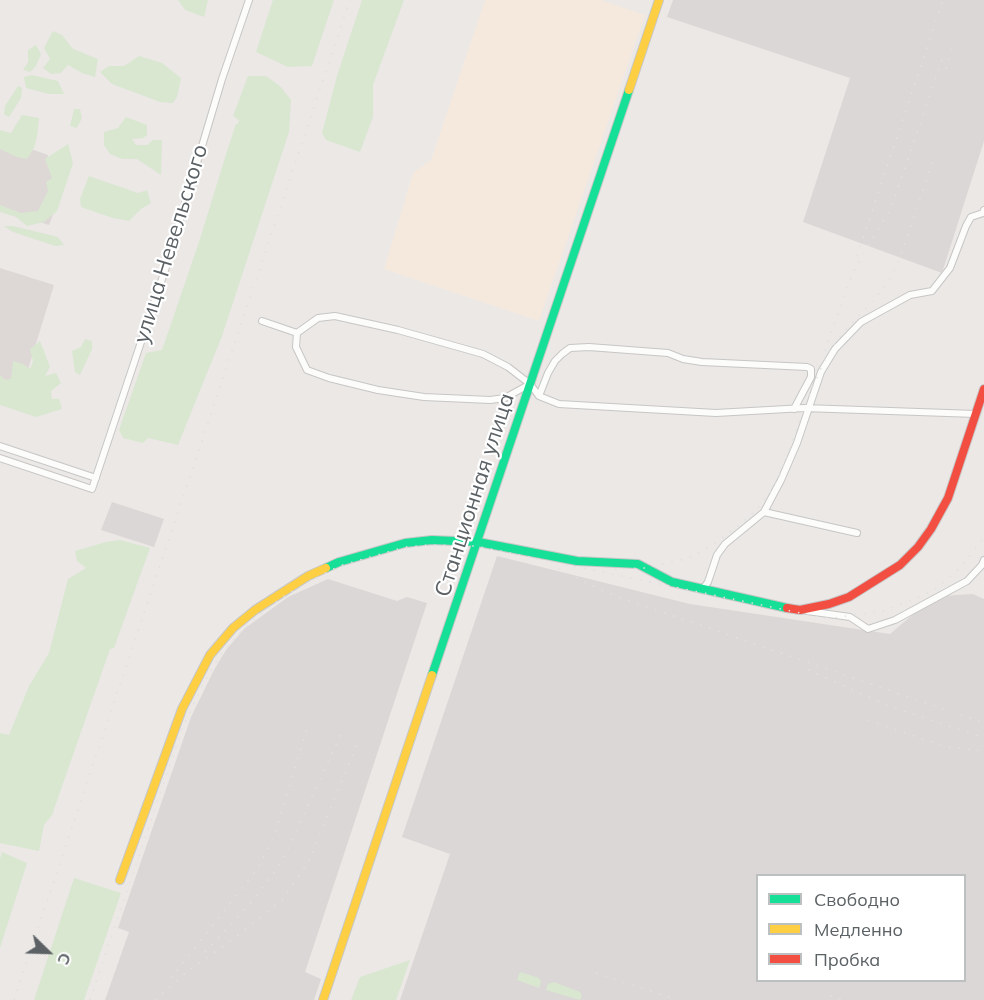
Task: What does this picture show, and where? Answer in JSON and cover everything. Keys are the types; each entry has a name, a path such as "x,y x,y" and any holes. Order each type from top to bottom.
{"street":[{"name":"улица Невельского","path":"0,458 92,489 249,0"},
{"name":"Станционная улица","path":"323,1000 659,0"},
{"path":"702,590 708,582 717,555 725,544 764,512 785,471 822,372 835,349 861,322 910,295 932,291 950,268 971,217 984,212"},
{"path":"297,333 318,318 335,316 398,330 483,354 508,367 530,384 539,396 559,404 716,413 808,408 976,414"},
{"path":"262,321 297,333"},
{"path":"297,333 296,347 307,370 378,390 424,396 490,400 505,398 530,384"},
{"path":"539,396 548,373 562,354 570,348 590,347 668,354 702,362 807,367 811,369 811,377 794,409"},
{"path":"801,610 849,597 900,565 918,547 948,498 984,389"},
{"path":"0,446 96,478"},
{"path":"764,512 857,533"},
{"path":"120,880 182,709 210,655 233,628 255,610 308,576 339,562 405,543 432,540 478,542 577,561 638,564 672,582 759,603 850,617 868,629 895,620 966,581 984,560"}],"shaded area":[{"path":"485,0 601,0 645,15 539,321 384,269 413,173 431,160"},
{"path":"673,0 984,0 984,141 942,273 803,222 850,78 667,17"},
{"path":"0,138 48,155 47,161 70,169 49,225 0,209"},
{"path":"0,268 54,285 23,386 0,378"},
{"path":"112,502 164,519 154,547 101,530"},
{"path":"497,556 690,604 890,634 917,611 941,596 973,594 984,599 984,1000 400,1000 450,854 402,837"},
{"path":"328,579 397,601 407,597 427,603 305,972 321,979 314,1000 105,1000 129,932 118,928 191,717 214,670 226,650 244,629 288,597"}],"green space":[{"path":"178,0 208,0 204,17 185,10"},
{"path":"273,0 334,0 312,66 288,67 256,52"},
{"path":"362,0 404,0 373,85 373,117 360,152 326,140 322,133 337,76"},
{"path":"53,31 62,35 73,49 98,59 95,77 68,65 61,73 51,74 43,68 50,59 44,48"},
{"path":"36,45 41,54 36,66 30,72 23,70 28,62 28,50"},
{"path":"139,56 162,63 181,78 177,97 173,103 160,102 112,84 100,72 109,66 124,66"},
{"path":"32,75 58,81 64,94 49,94 26,88 24,77"},
{"path":"248,76 266,76 280,86 291,100 289,132 222,336 178,445 148,438 143,443 123,438 119,430 146,353 162,350 236,124 238,124 239,120 233,116"},
{"path":"18,86 22,88 21,98 9,117 4,114 5,106"},
{"path":"74,109 80,109 82,118 77,128 70,126"},
{"path":"22,115 39,118 34,148 27,159 0,149 0,130 11,133"},
{"path":"126,117 147,125 147,135 143,138 132,139 136,145 147,145 153,140 162,140 161,175 137,159 122,159 110,154 104,145 104,132 118,128"},
{"path":"68,144 73,163 57,211 44,222 27,226 16,217 0,212 0,205 21,213 38,211 48,191 46,182 52,178 45,159"},
{"path":"89,176 138,193 147,190 151,203 129,221 81,207 80,199"},
{"path":"4,226 58,237 64,245 55,246 13,232"},
{"path":"85,339 92,341 92,349 80,375 75,372 72,351 81,347"},
{"path":"40,341 50,367 45,376 56,373 61,383 51,391 52,399 59,399 62,409 36,417 0,405 0,375 5,380 11,379 13,361 30,369 33,361 30,349"},
{"path":"120,540 150,548 114,648 110,649 52,815 44,825 39,851 0,843 0,733 9,735 29,686 49,653 68,579 86,568 77,561 75,551"},
{"path":"2,852 27,863 0,948 0,859"},
{"path":"74,878 121,893 84,1000 34,1000"},
{"path":"410,960 396,1000 351,1000 360,977"},
{"path":"520,972 539,978 541,981 539,988 517,980"},
{"path":"554,982 580,992 582,995 580,1000 546,990 548,984"}],"railway":[{"path":"14,1000 350,0"},
{"path":"857,256 943,0"},
{"path":"946,69 953,46"},
{"path":"825,351 848,284 891,208 943,57"},
{"path":"615,569 646,568 689,558 738,526 756,510 771,491 781,473 808,397 829,351 890,279 899,260 935,155"},
{"path":"90,1000 182,729 202,686 223,651 246,626 281,598 339,566 405,547 476,546 833,618 883,611 935,589 957,571 984,538"},
{"path":"559,569 607,593 984,723"},
{"path":"808,670 889,706 984,738"},
{"path":"868,720 946,747 984,751"},
{"path":"171,978 258,868 274,836 308,726"},
{"path":"205,952 249,905 276,870 342,732"},
{"path":"155,1000 188,971 282,900 308,863 359,739"},
{"path":"596,973 678,1000"},
{"path":"830,996 843,1000"}],"traffic: fast":[{"path":"432,675 629,90"},
{"path":"326,568 405,543 432,540 478,542 577,561 638,564 672,582 787,608"}],"traffic: slow":[{"path":"629,90 659,0"},
{"path":"120,880 182,709 210,655 233,628 255,610 308,576 326,568"},
{"path":"323,1000 432,675"}],"traffic: jam":[{"path":"787,608 800,610 849,597 900,565 918,547 948,498 984,389"}]}
